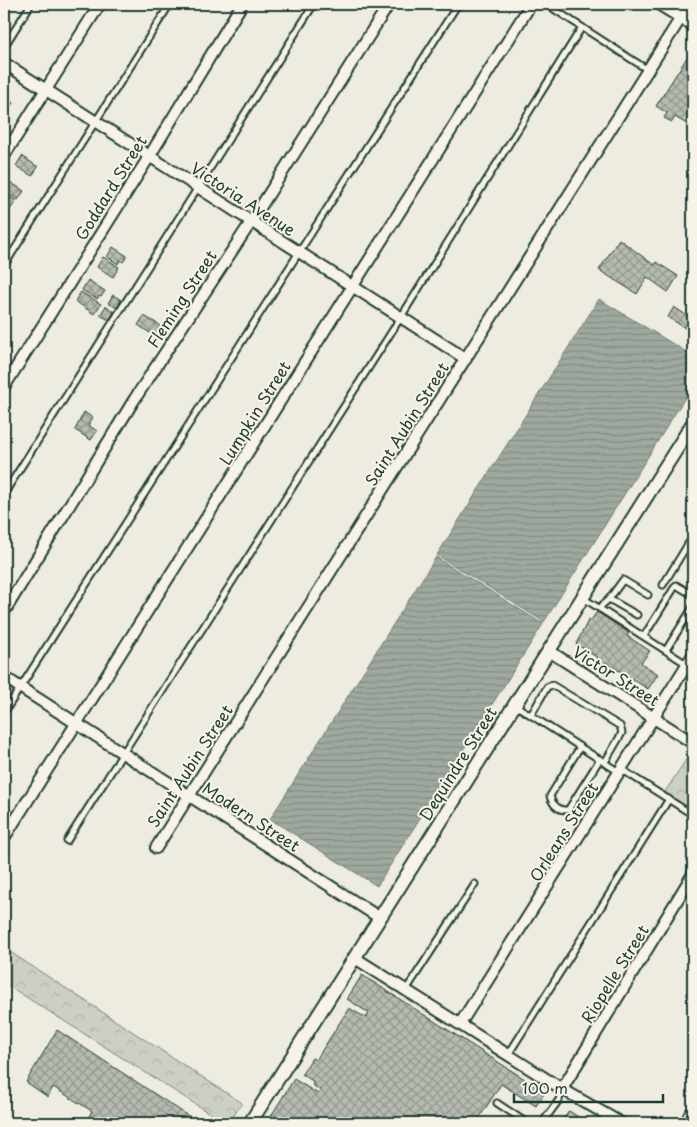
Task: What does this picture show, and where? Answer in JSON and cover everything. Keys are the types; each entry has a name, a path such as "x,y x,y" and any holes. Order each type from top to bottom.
{"highway":[{"path":"690,1123 693,1116"}],"main road":[{"path":"662,4 688,20"}],"street":[{"path":"4,156 100,4"},
{"name":"Goddard Street","path":"4,387 149,157 242,4"},
{"name":"Fleming Street","path":"4,612 134,400 251,222 389,4"},
{"name":"Lumpkin Street","path":"4,838 531,4"},
{"name":"Saint Aubin Street","path":"156,848 648,70 688,20"},
{"name":"Victoria Avenue","path":"4,63 466,359"},
{"name":"Dequindre Street","path":"250,1123 693,423"},
{"name":"Victor Street","path":"549,652 693,743"},
{"name":"Orleans Street","path":"460,1024 620,770 691,662"},
{"name":"Modern Street","path":"4,677 380,918"},
{"name":"Riopelle Street","path":"562,1089 693,874"},
{"path":"355,958 562,1089 621,1123"}],"lane":[{"path":"4,47 31,4"},
{"path":"4,266 170,4"},
{"path":"4,494 314,4"},
{"path":"4,713 458,4"},
{"path":"546,4 648,70"},
{"path":"66,841 400,317 582,27"},
{"path":"663,585 693,536"},
{"path":"599,608 610,599 623,580 648,595"},
{"path":"644,636 676,585 693,596"},
{"path":"583,598 666,650 691,662"},
{"path":"610,599 637,615"},
{"path":"666,650 693,607"},
{"path":"531,716 547,687 552,684 620,726 622,733 568,810 562,810 553,804 550,796 580,747"},
{"path":"515,705 693,816"},
{"path":"508,1055 668,799"},
{"path":"406,990 475,884"},
{"path":"542,1123 559,1100 562,1089"},
{"path":"497,1103 527,1123"}],"green space":[{"path":"689,755 693,758 693,815 663,795"},
{"path":"4,948 242,1103 229,1123 225,1123 4,983"}],"shaded area":[{"path":"599,299 693,356 693,385 544,622 437,555"},
{"path":"436,557 543,624 377,886 270,819"}],"building":[{"path":"691,51 693,52 693,111 685,123 675,117 672,122 664,118 667,113 656,106"},
{"path":"4,96 13,103 7,112 4,110"},
{"path":"22,156 38,167 32,176 16,166"},
{"path":"7,180 24,191 18,200 4,191"},
{"path":"4,193 16,201 10,210 4,206"},
{"path":"619,239 654,265 656,262 678,276 668,292 647,277 637,294 599,270"},
{"path":"113,247 127,256 123,262 120,260 118,264 107,257"},
{"path":"103,257 119,267 113,277 97,267"},
{"path":"88,280 105,291 101,297 99,296 97,299 82,290"},
{"path":"81,292 101,304 94,314 75,301"},
{"path":"113,295 121,300 117,308 108,303"},
{"path":"106,306 114,312 109,320 100,315"},
{"path":"674,307 689,317 691,314 693,316 693,322 688,330 668,317"},
{"path":"144,316 163,327 156,337 138,325"},
{"path":"84,412 93,418 88,425 97,431 91,440 75,430"},
{"path":"597,612 629,633 627,636 650,651 641,663 658,674 648,689 605,662 602,667 595,662 598,658 576,644 589,619 591,620"},
{"path":"362,975 545,1092 536,1106 501,1084 476,1123 281,1123 271,1116 294,1079 318,1094 320,1090 312,1085 314,1082 302,1074 312,1058 316,1060 349,1008 366,1018 369,1013 347,999"},
{"path":"57,1030 193,1119 191,1123 92,1123 87,1120 92,1111 53,1087 48,1097 26,1082"},
{"path":"569,1111 588,1123 561,1123"}]}
